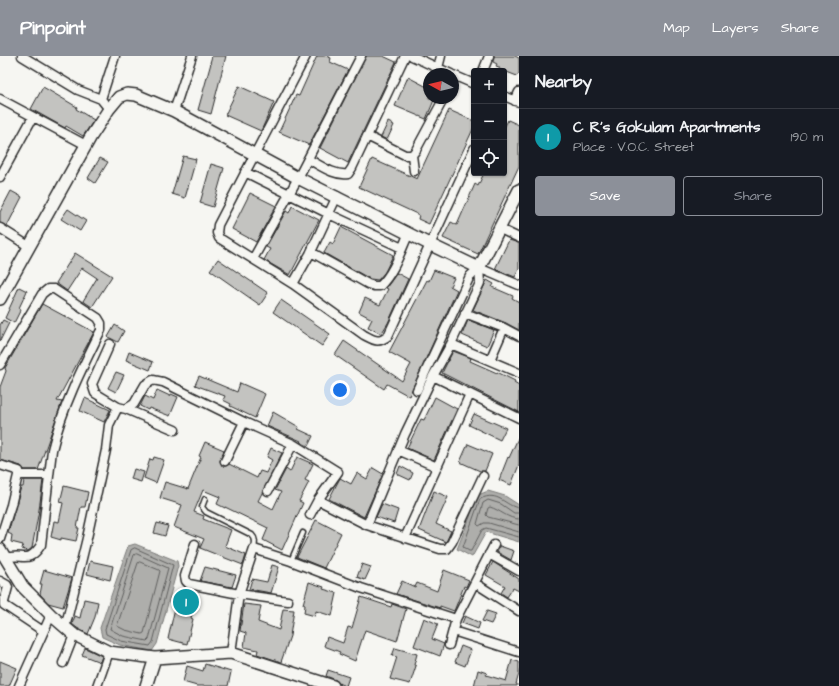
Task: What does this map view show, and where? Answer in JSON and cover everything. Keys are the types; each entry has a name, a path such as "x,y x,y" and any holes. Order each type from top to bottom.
{"street":[{"path":"22,56 78,90 101,99 109,109"},
{"path":"101,99 115,56"},
{"path":"174,111 192,56"},
{"path":"306,56 218,225 217,233 220,238 293,284 364,335 374,340 382,341 388,336 471,156"},
{"path":"253,259 289,195 361,56"},
{"path":"308,159 330,171 348,174 405,56"},
{"path":"412,56 438,68 441,56"},
{"path":"484,68 489,56"},
{"path":"459,79 471,83"},
{"path":"507,97 517,101 519,92"},
{"path":"0,299 3,287 30,247 86,145 109,109 119,97 127,94 136,95 174,111 298,178 337,196 430,245 519,285"},
{"path":"0,99 86,145"},
{"path":"414,171 412,155 441,104"},
{"path":"0,177 33,117"},
{"path":"367,136 405,155 412,155"},
{"path":"245,172 328,214 402,248"},
{"path":"417,390 470,276 479,268 518,195"},
{"path":"293,284 311,252 337,196"},
{"path":"0,228 30,247"},
{"path":"500,228 519,238"},
{"path":"311,252 368,284 380,286 390,272 409,233"},
{"path":"367,525 398,450 480,283 479,268"},
{"path":"0,366 42,294 48,289 54,289 98,318 101,323 101,330 77,380 55,437 41,545 35,554 26,557 3,554"},
{"path":"466,313 504,328 519,336"},
{"path":"490,360 504,328"},
{"path":"110,344 92,384 95,393 122,408 175,430"},
{"path":"451,344 519,373"},
{"path":"433,376 519,418"},
{"path":"65,628 106,450 109,425 122,408 134,404 145,385 153,380 163,382 244,422 293,444 338,472 318,500 310,515"},
{"path":"405,538 470,394"},
{"path":"224,461 244,422"},
{"path":"268,491 293,444"},
{"path":"398,450 437,467"},
{"path":"0,465 19,471 11,505 0,539"},
{"path":"18,475 49,475"},
{"path":"318,500 367,525 440,549 447,548 452,542 483,476"},
{"path":"195,544 185,576 186,581 189,584 239,594 288,601"},
{"path":"449,644 456,619 494,545"},
{"path":"231,653 239,594 254,549 291,561 362,588 456,619"},
{"path":"3,554 23,587 65,628 74,635 109,652 156,658 231,653 333,686"},
{"path":"489,554 519,570"},
{"path":"0,581 7,585 8,588 4,605 43,631"},
{"path":"475,583 519,611"},
{"path":"19,686 51,615"},
{"path":"453,631 519,652"},
{"path":"63,662 74,635"},
{"path":"97,686 109,652"},
{"path":"146,686 156,658"}],"lane":[{"path":"206,499 202,507 206,512 252,535 256,542 254,549"},
{"path":"291,561 303,533"}],"water":[{"path":"488,491 505,496 519,505 519,542 486,532 472,557 457,549 470,517 476,496"},
{"path":"135,544 177,561 178,566 157,644 152,651 120,645 102,637 100,628 128,546"}],"building":[{"path":"212,56 226,56 211,114 198,110"},
{"path":"317,56 326,56 331,58 330,62 348,70 309,145 279,132 296,95 299,96"},
{"path":"366,56 383,56 396,62 348,163 320,148"},
{"path":"494,56 515,56 519,58 519,73 517,76 507,72 507,68 499,68 496,66 497,64 493,62"},
{"path":"408,77 423,85 423,104 432,104 426,119 395,106"},
{"path":"239,86 274,102 261,131 225,115"},
{"path":"43,87 77,107 76,109 94,120 83,136 31,109"},
{"path":"449,110 471,120 471,133 429,224 418,219 419,215 359,187 372,159 417,179"},
{"path":"508,120 519,125 519,166 478,254 443,238 451,222 457,225 475,184 478,186 483,176 507,176"},
{"path":"388,122 394,125 387,140 381,137"},
{"path":"183,156 196,159 185,198 172,194"},
{"path":"100,158 108,162 95,183 88,178"},
{"path":"211,164 224,168 213,207 200,203"},
{"path":"11,191 22,197 7,226 0,223 0,212"},
{"path":"250,193 276,206 256,242 232,229"},
{"path":"292,206 319,220 290,275 264,260 270,249 266,247 286,211 289,213"},
{"path":"68,209 86,221 80,231 61,219"},
{"path":"341,227 393,255 385,272 378,280 370,279 324,253 330,242 333,244"},
{"path":"509,240 519,243 519,269 515,277 495,269"},
{"path":"75,253 112,276 92,307 83,301 97,278 82,268 67,291 56,283"},
{"path":"218,259 268,293 260,305 210,270"},
{"path":"434,270 454,278 450,286 457,290 409,396 387,384 384,389 335,355 344,341 402,381 411,364 389,352 427,280 429,281"},
{"path":"397,273 408,279 388,323 381,334 368,327 372,319 359,312 365,298 380,305 388,289 386,288"},
{"path":"487,280 494,284 492,287 513,296 512,298 519,302 519,330 506,323 473,310"},
{"path":"19,287 27,291 19,308 21,309 14,323 5,318"},
{"path":"281,300 330,334 322,346 273,312"},
{"path":"42,304 94,332 57,401 62,402 38,470 24,470 21,466 0,460 0,387 6,371 5,368"},
{"path":"3,320 9,323 0,341 0,325"},
{"path":"468,320 494,330 487,346 462,335"},
{"path":"115,325 124,331 118,342 108,337"},
{"path":"453,351 471,358 470,361 515,381 514,383 519,386 519,412 442,373"},
{"path":"129,352 153,362 150,370 126,360"},
{"path":"116,372 124,375 116,392 108,388"},
{"path":"199,376 237,392 240,383 265,394 255,418 230,406 231,404 223,400 225,396 195,385"},
{"path":"157,390 170,396 171,394 178,397 170,416 149,408 148,410 140,406 145,396 153,400"},
{"path":"435,397 457,409 434,460 407,448 421,419 424,420"},
{"path":"85,398 110,410 104,422 80,411"},
{"path":"273,412 299,427 298,429 313,436 308,446 300,442 301,441 267,426"},
{"path":"474,414 506,428 500,440 469,425"},
{"path":"519,436 519,465 511,485 499,480 508,457 509,458"},
{"path":"205,442 224,450 220,461 222,466 229,464 257,478 260,471 266,473 272,460 267,457 271,448 282,453 258,501 273,509 281,492 275,490 286,469 290,472 297,457 313,464 305,480 309,482 299,501 303,503 282,550 263,540 268,528 217,504 220,497 203,490 194,512 204,516 203,519 231,530 225,546 246,555 243,565 200,548 204,539 174,527 182,505 160,498 165,482 188,489 201,457 199,456"},
{"path":"468,444 492,454 485,471 480,471 460,462"},
{"path":"154,457 164,460 156,483 144,478 150,459 153,460"},
{"path":"400,466 413,473 410,480 397,474"},
{"path":"373,468 383,474 364,517 329,499 340,478 351,484 357,473 367,479"},
{"path":"134,469 144,472 141,482 131,479"},
{"path":"24,480 43,480 32,548 28,551 22,549 23,545 11,542 12,535 8,533"},
{"path":"64,486 88,492 85,507 81,507 76,541 61,538 61,540 51,537 54,521 59,522 63,503 60,502"},
{"path":"434,491 448,497 436,524 451,531 446,542 419,530"},
{"path":"382,504 398,510 394,523 376,517"},
{"path":"316,520 341,533 324,568 297,557"},
{"path":"157,523 168,526 165,536 154,533"},
{"path":"500,546 514,551 511,560 497,552"},
{"path":"90,561 113,566 110,580 87,574"},
{"path":"493,562 519,579 519,591 513,588 507,597 501,593 505,586 486,575"},
{"path":"362,564 371,567 365,580 357,577"},
{"path":"272,565 279,567 271,593 249,589 252,579 267,582"},
{"path":"205,567 236,575 232,587 200,581"},
{"path":"44,570 72,578 63,607 48,603 40,594 42,584 40,584"},
{"path":"444,570 469,580 466,587 464,586 454,611 396,594 402,581 415,587 417,583 437,591"},
{"path":"309,582 324,587 323,589 337,593 332,616 316,611 315,616 304,613 305,605 303,604"},
{"path":"179,590 197,594 187,644 168,639"},
{"path":"361,597 391,607 392,604 406,609 397,641 365,630 355,661 339,654 340,652 324,646 327,637 343,643 348,627 352,628"},
{"path":"84,599 98,602 95,617 88,634 72,624 75,616 80,618"},
{"path":"244,604 261,606 258,622 279,630 283,609 294,610 290,636 281,662 257,654 258,650 244,647 246,633 240,631"},
{"path":"487,611 496,614 491,624 482,621"},
{"path":"465,616 480,623 478,629 462,623"},
{"path":"424,618 438,624 432,639 444,644 440,656 414,646"},
{"path":"461,646 471,650 465,666 455,662"},
{"path":"85,648 102,656 100,662 82,655"},
{"path":"395,648 417,654 414,665 416,666 410,684 390,679 397,657 392,656"},
{"path":"512,660 519,662 517,686 474,686 478,670 487,673 486,675 506,681"},
{"path":"0,661 17,668 9,686 0,686"},
{"path":"205,664 231,672 228,686 197,686 183,682 187,666 203,671"},
{"path":"328,670 349,677 346,686 326,676"}],"place":[{"name":"C R's Gokulam Apartments","path":"186,602"}]}
